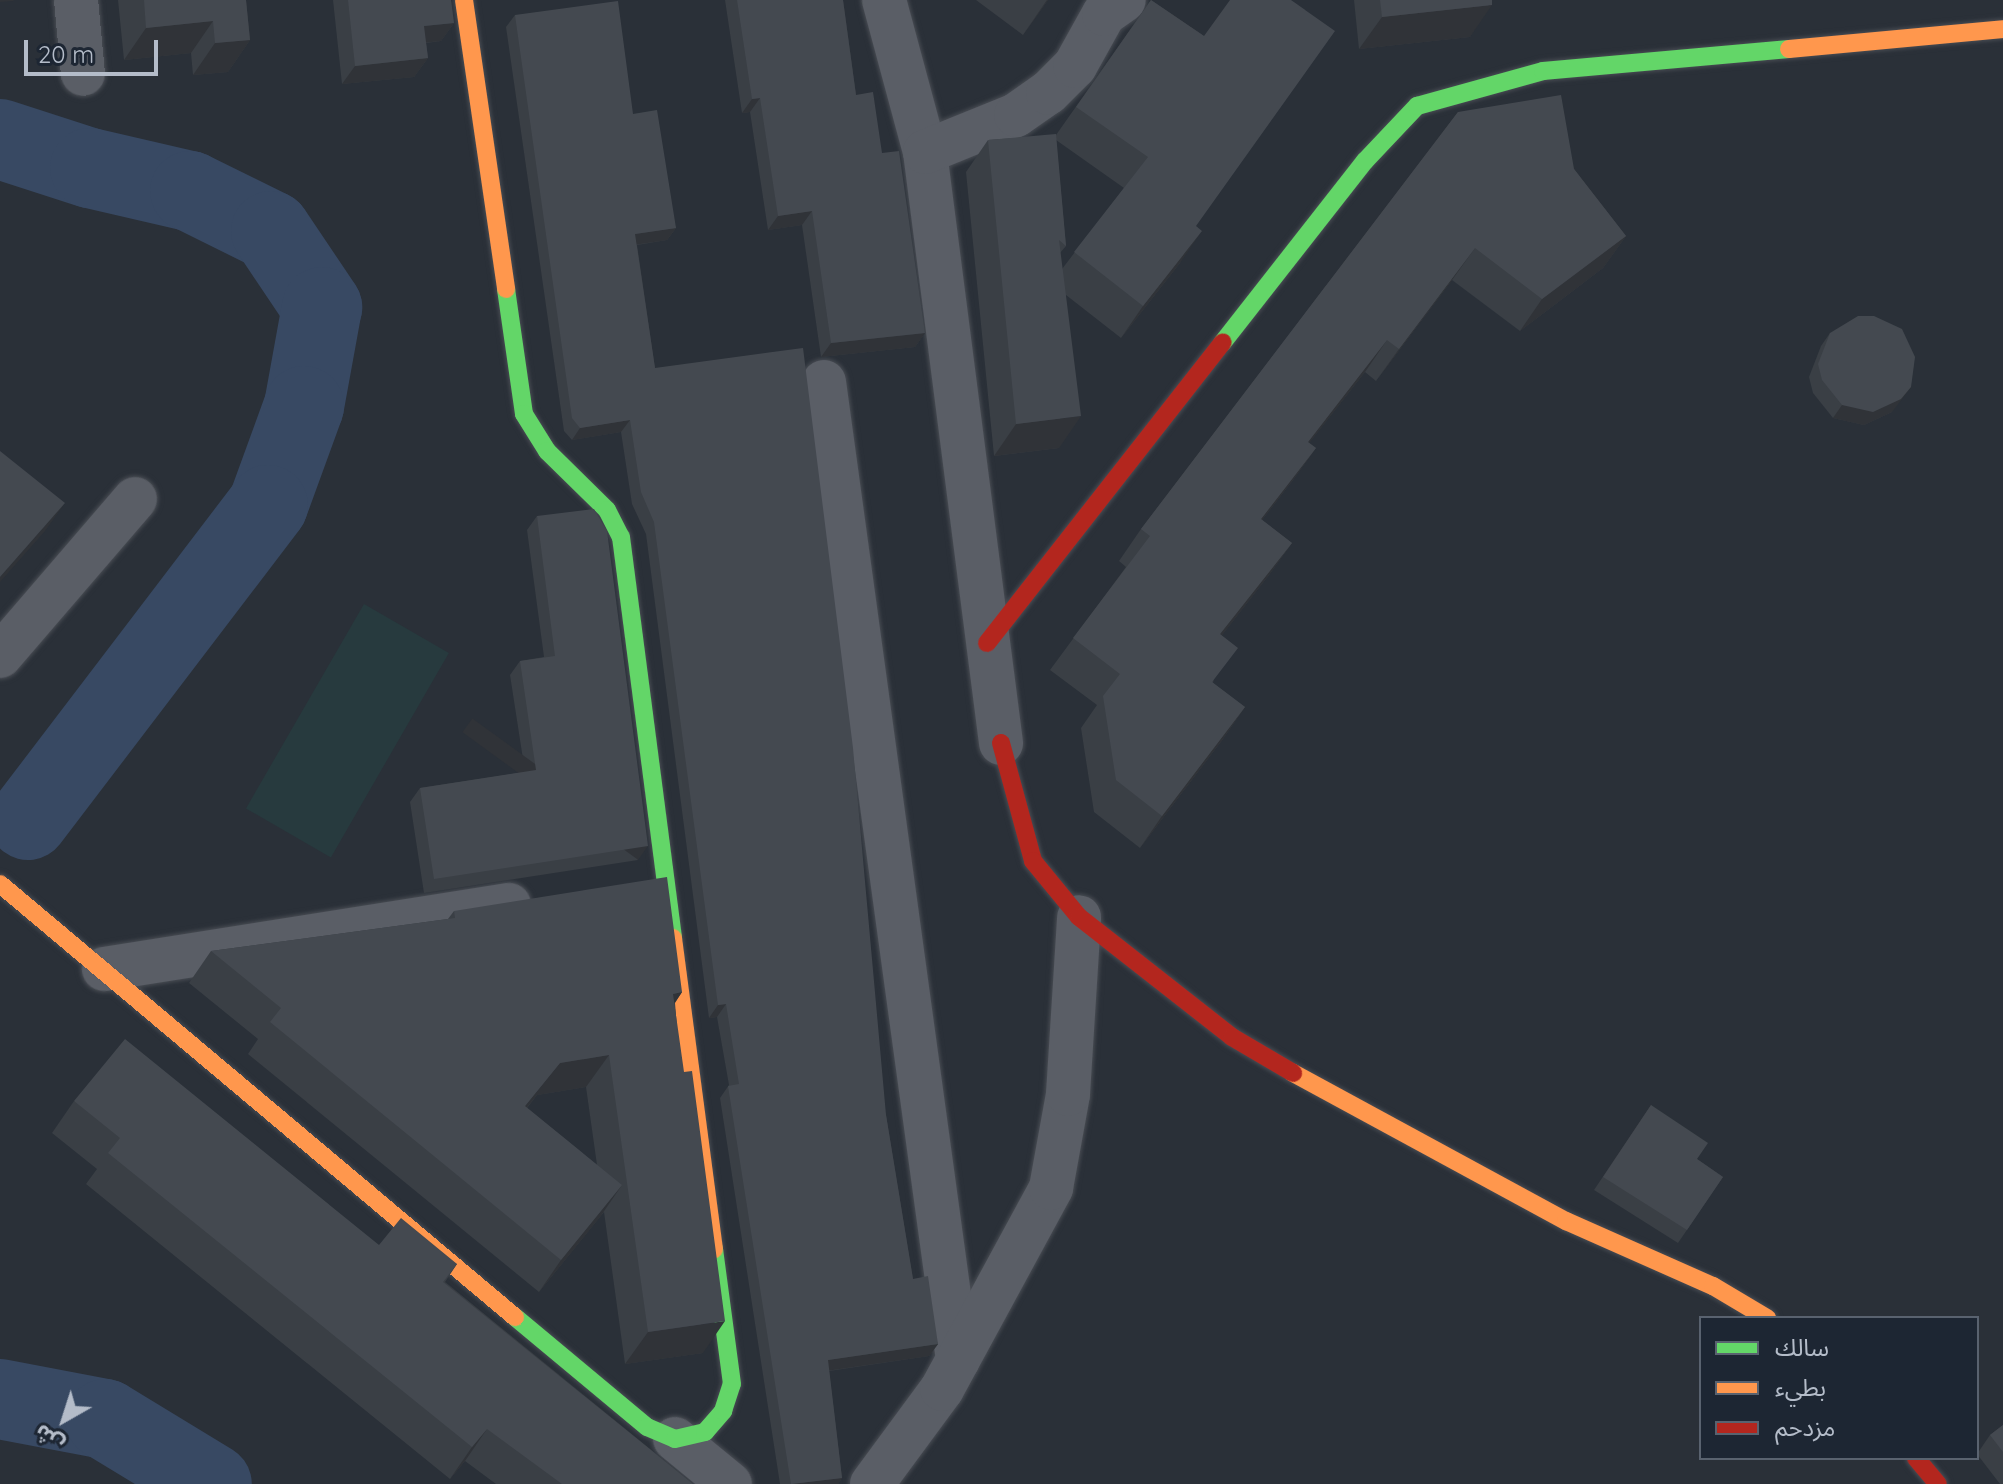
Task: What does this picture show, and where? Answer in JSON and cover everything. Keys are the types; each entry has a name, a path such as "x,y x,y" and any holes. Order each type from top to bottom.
{"street":[{"path":"76,0 83,74"},
{"path":"464,0 524,414 547,451 607,510 621,537 669,880 732,1384 723,1411 705,1432 675,1439"},
{"path":"884,0 925,152 1001,743 1033,861 1079,917 1232,1037 1352,1109 1566,1221 1713,1286 1764,1316"},
{"path":"925,152 1016,115 1048,93 1075,66 1104,14 1124,0"},
{"path":"987,643 1365,161 1417,106 1543,71 2003,29"},
{"path":"824,382 958,1360"},
{"path":"8,630 135,499"},
{"path":"622,887 669,880"},
{"path":"0,884 647,1427 675,1439 730,1484"},
{"path":"104,969 544,900"},
{"path":"872,1484 942,1389 1051,1188 1068,1094 1079,917"},
{"path":"1918,1460 1938,1484"}],"green space":[{"path":"364,604 449,653 331,857 246,808"}],"building":[{"path":"144,0 246,0 250,40 215,43 213,21 146,28"},
{"path":"348,0 451,0 454,23 424,26 428,58 355,66"},
{"path":"737,0 843,0 856,95 873,92 882,153 899,151 925,333 831,343 812,211 778,216 760,98 752,99"},
{"path":"1151,0 1204,36 1230,0 1291,0 1335,31 1196,226 1202,231 1143,306 1074,252 1148,157 1076,107"},
{"path":"1380,0 1492,0 1492,5 1382,17"},
{"path":"618,1 633,114 657,110 676,228 635,234 655,368 803,348 853,748 886,1115 913,1279 928,1276 938,1344 828,1360 842,1478 791,1484 728,1086 739,1084 726,1004 718,1005 654,522 641,492 630,420 580,428 572,418 515,15"},
{"path":"1561,95 1574,169 1626,236 1542,299 1475,248 1399,349 1387,340 1308,442 1316,448 1261,519 1292,543 1220,634 1238,648 1212,682 1245,707 1162,816 1116,780 1103,696 1120,674 1073,638 1150,536 1141,529 1458,112"},
{"path":"1056,134 1066,246 1059,240 1081,416 1016,424 988,140"},
{"path":"1858,316 1874,316 1902,329 1915,357 1911,387 1901,399 1873,412 1842,405 1822,380 1818,364 1830,333"},
{"path":"0,451 65,503 0,577"},
{"path":"594,509 607,531 648,846 434,879 420,788 536,770 520,661 555,656 537,516"},
{"path":"667,877 682,992 673,994 684,1072 692,1071 725,1321 648,1332 609,1055 560,1063 525,1106 622,1185 561,1260 270,1022 281,1008 211,951 455,918 454,911"},
{"path":"125,1039 379,1245 401,1218 457,1264 443,1282 693,1484 562,1484 487,1429 472,1447 108,1153 120,1138 74,1101"},
{"path":"1651,1105 1708,1143 1697,1159 1723,1177 1687,1230 1603,1177"},
{"path":"2003,1425 2003,1452 1990,1435"}],"waterway":[{"path":"0,139 90,168 190,191 271,231 322,307 304,406 268,505 28,820"},
{"path":"0,1399 105,1419 212,1484"}],"traffic: fast":[{"path":"1223,342 1365,161 1417,106 1543,71 1789,49"},
{"path":"506,289 524,414 547,451 607,510 621,537 673,938"},
{"path":"515,1317 647,1427 675,1439 705,1432 723,1411 732,1384 714,1249"}],"traffic: slow":[{"path":"464,0 506,289"},
{"path":"1789,49 2003,29"},
{"path":"0,884 515,1317"},
{"path":"673,938 714,1249"},
{"path":"1293,1073 1566,1221 1713,1286 1764,1316"}],"traffic: jam":[{"path":"987,643 1223,342"},
{"path":"1001,743 1033,861 1079,917 1232,1037 1293,1073"},
{"path":"1918,1460 1938,1484"}]}
